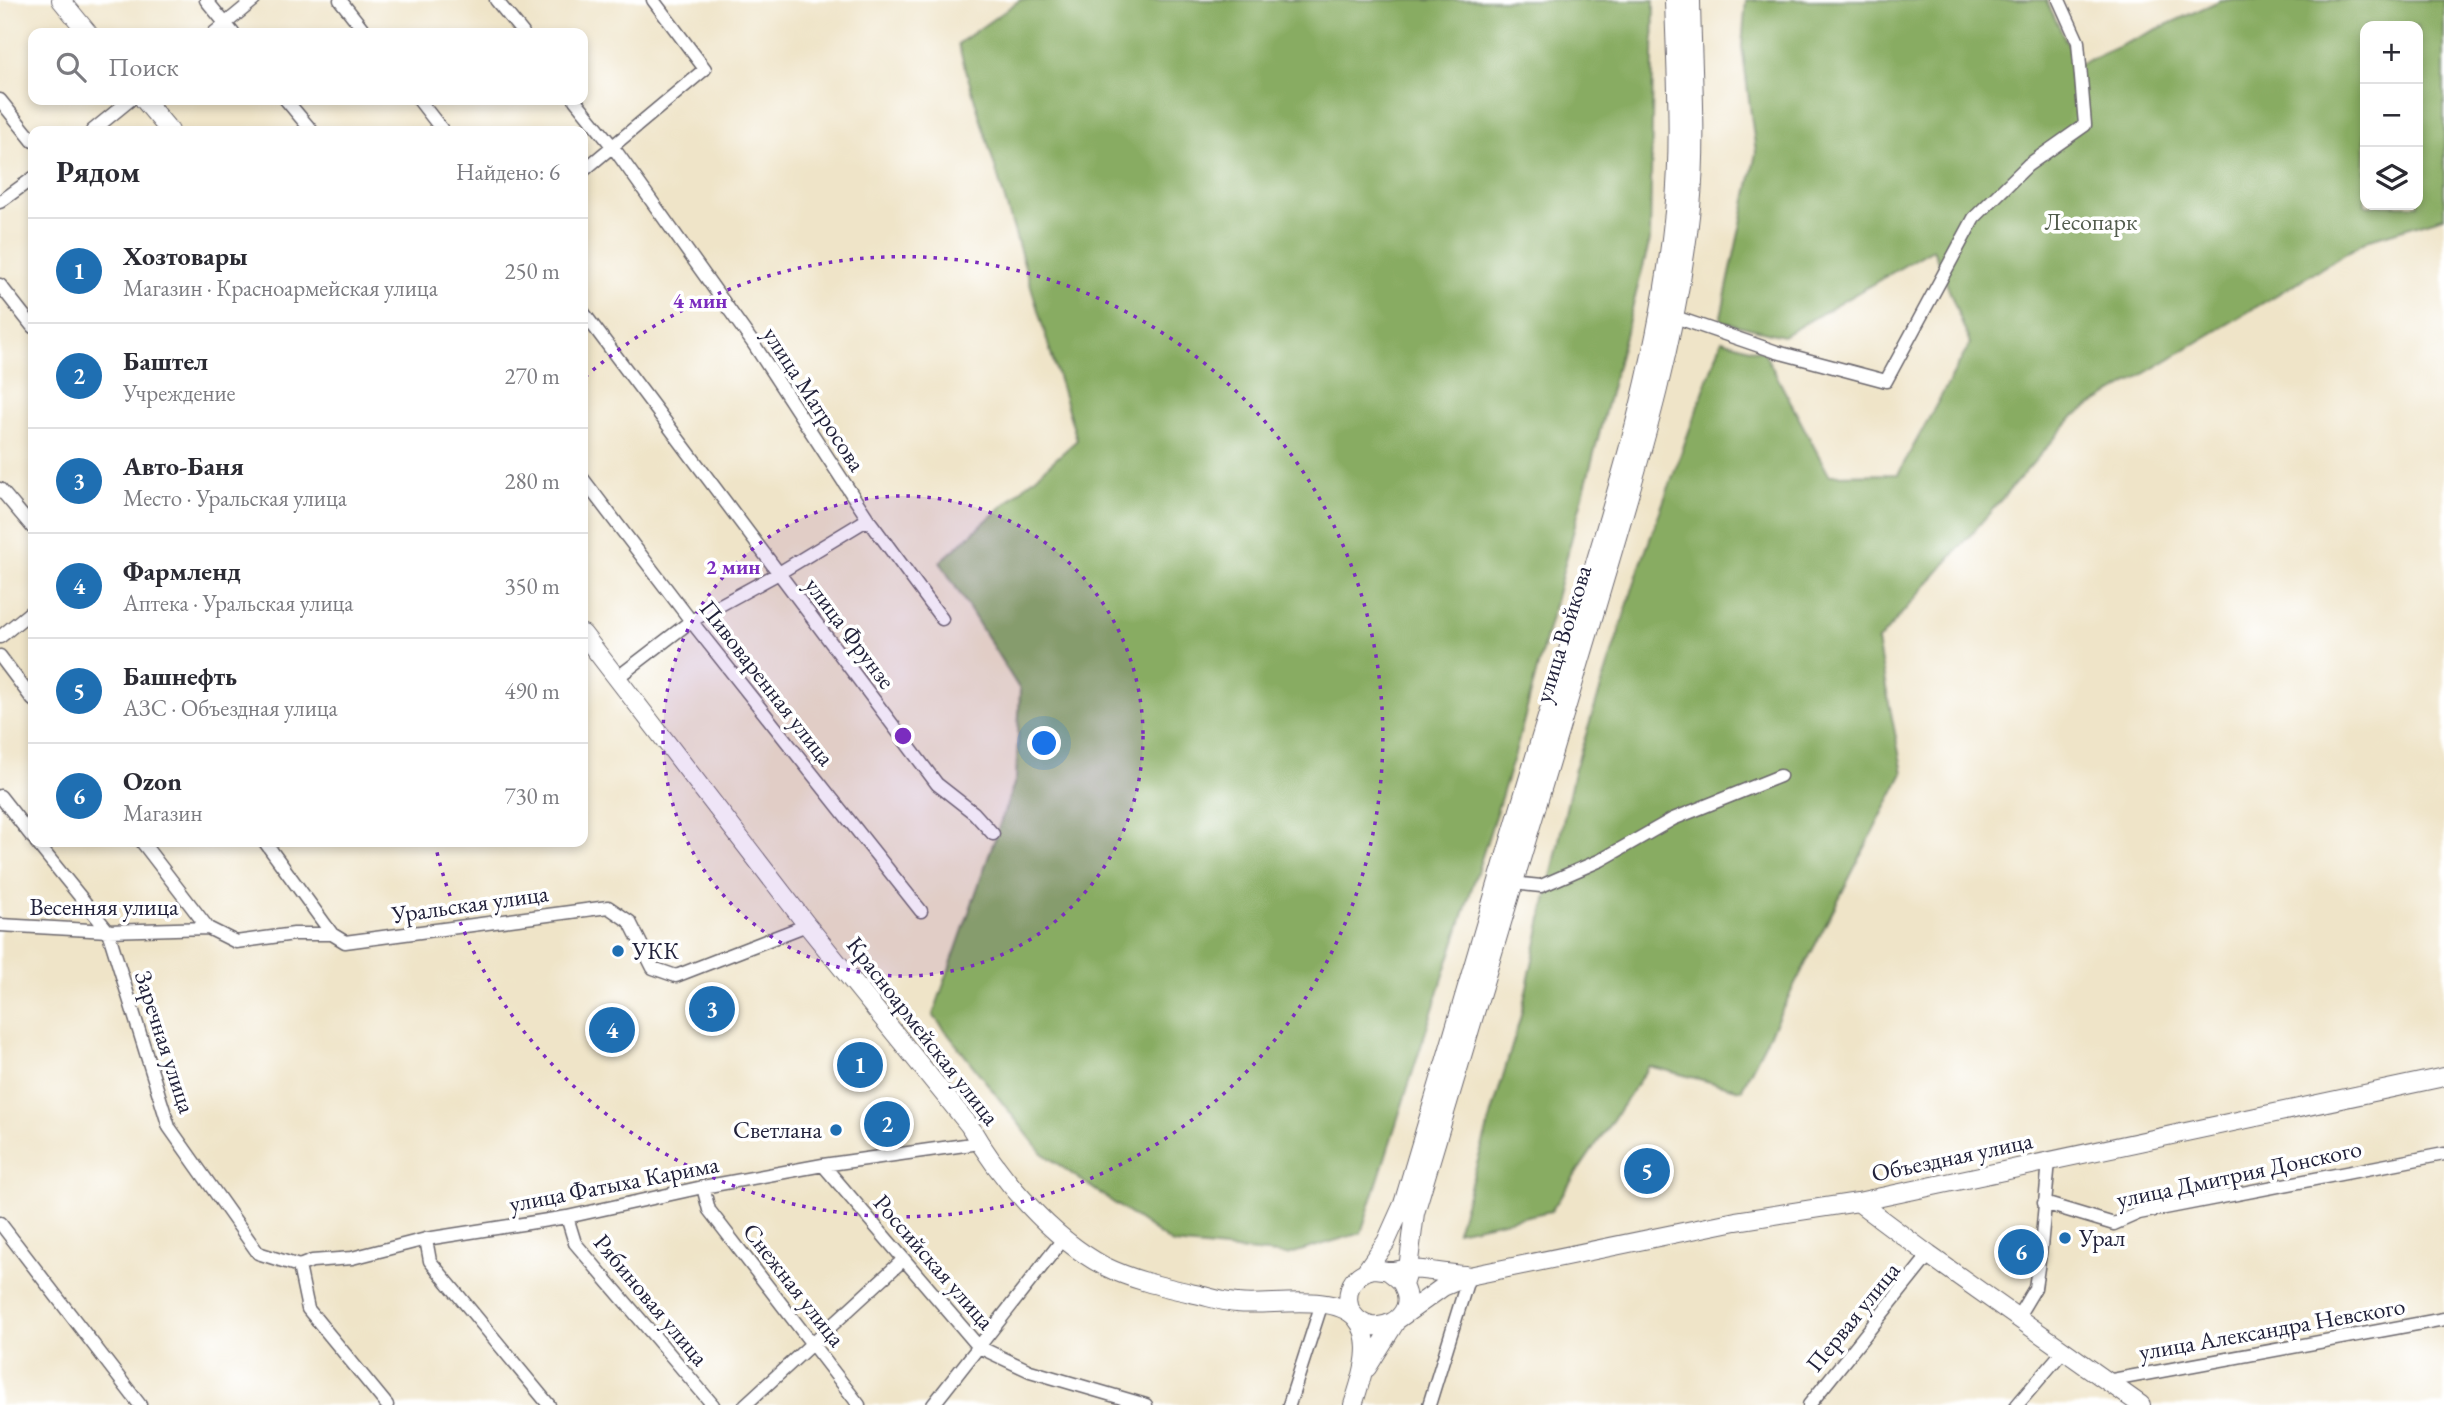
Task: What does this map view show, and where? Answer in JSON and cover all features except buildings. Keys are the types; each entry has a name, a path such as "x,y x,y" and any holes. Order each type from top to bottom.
{"main road":[{"path":"61,0 84,28"},
{"name":"улица Войкова","path":"1360,1275 1386,1242 1403,1204 1633,430 1660,314 1675,209 1678,128 1674,0"},
{"name":"улица Войкова","path":"1405,1277 1415,1213 1618,536 1675,317 1691,207 1694,164 1690,0"},
{"path":"149,105 166,126"},
{"name":"Красноармейская улица","path":"588,640 807,925 969,1125 979,1143 1020,1195 1064,1238 1104,1265 1147,1283 1237,1303 1322,1303"},
{"name":"Объездная улица","path":"1469,1276 1736,1221 1858,1202 2444,1077"},
{"path":"1858,1202 2141,1405"},
{"path":"1322,1303 1360,1275 1376,1269 1405,1277 1469,1276"},
{"path":"1360,1275 1350,1288 1348,1298 1350,1309 1363,1332 1363,1375"},
{"path":"1322,1303 1338,1307 1368,1326 1383,1327 1397,1320 1443,1286 1469,1276"},
{"path":"1353,1405 1363,1375 1404,1310 1405,1277"}],"street":[{"path":"206,0 228,28"},
{"path":"230,28 254,0"},
{"path":"340,0 362,28"},
{"path":"496,0 519,28"},
{"path":"588,167 705,69 653,0"},
{"path":"1675,317 1777,352 1886,381 1974,218 2028,165 2085,125 2078,42 2059,0"},
{"path":"0,100 28,135"},
{"path":"98,126 124,105"},
{"path":"290,105 308,126"},
{"path":"423,105 439,126"},
{"name":"улица Матросова","path":"579,105 613,147 752,343 868,519 942,619"},
{"path":"0,202 28,182"},
{"path":"0,285 28,321"},
{"name":"улица Фрунзе","path":"588,319 937,783 974,813 993,834"},
{"name":"Пивоваренная улица","path":"588,487 921,911"},
{"path":"0,489 28,522"},
{"path":"618,677 691,621 779,573 868,519"},
{"path":"0,637 28,614"},
{"path":"0,656 28,693"},
{"path":"1512,883 1541,886 1601,860 1673,819 1780,776"},
{"name":"Заречная улица","path":"0,796 28,831"},
{"name":"Заречная улица","path":"41,847 108,931 169,1127 258,1253 299,1266"},
{"name":"Уральская улица","path":"146,847 208,928 236,942 294,934 332,934 345,942 608,907 630,922 653,968 676,976 807,925"},
{"path":"269,847 332,934"},
{"name":"Весенняя улица","path":"0,925 108,931 208,928"},
{"name":"улица Фатыха Карима","path":"299,1266 312,1261 352,1258 426,1239 567,1217 703,1187 823,1165 979,1143"},
{"name":"улица Дмитрия Донского","path":"2044,1203 2114,1224 2139,1213 2444,1154"},
{"path":"2017,1318 2035,1288 2049,1161"},
{"name":"Российская улица","path":"823,1165 979,1348 1030,1371 1146,1405"},
{"name":"Снежная улица","path":"703,1187 709,1210 859,1405"},
{"name":"Рябиновая улица","path":"567,1217 575,1243 713,1405"},
{"path":"0,1223 140,1405"},
{"path":"933,1405 1064,1238"},
{"path":"426,1239 430,1261 549,1405"},
{"name":"Первая улица","path":"1809,1405 1929,1255"},
{"path":"745,1405 903,1260"},
{"path":"299,1266 308,1309 387,1405"},
{"path":"1429,1405 1469,1276"},
{"path":"1289,1405 1322,1303"},
{"name":"улица Александра Невского","path":"2107,1381 2444,1319"},
{"path":"2017,1405 2064,1350"}],"green space":[{"path":"1020,0 1654,0 1650,240 1515,754 1361,1233 1287,1255 1173,1244 1042,1153 933,1015 1016,778 1020,690 940,562 1077,440 958,44"},
{"name":"Лесопарк","path":"1746,0 2046,0 2078,65 2221,0 2444,0 2444,217 2370,239 2074,416 1877,642 1903,773 1741,1090 1649,1066 1551,1211 1457,1231 1520,1019 1574,772 1638,572 1722,340 1764,352 1829,475 1898,474 1970,344 1933,249 1783,336 1720,321 1756,153 1742,46"}],"place":[{"name":"УКК","path":"618,951"},
{"name":"Авто-Баня","path":"712,1009"},
{"name":"Фармленд","path":"612,1030"},
{"name":"Хозтовары","path":"860,1065"},
{"name":"Баштел","path":"887,1124"},
{"name":"Светлана","path":"836,1130"},
{"name":"Башнефть","path":"1647,1171"},
{"name":"Урал","path":"2065,1238"},
{"name":"Ozon","path":"2021,1252"}]}
